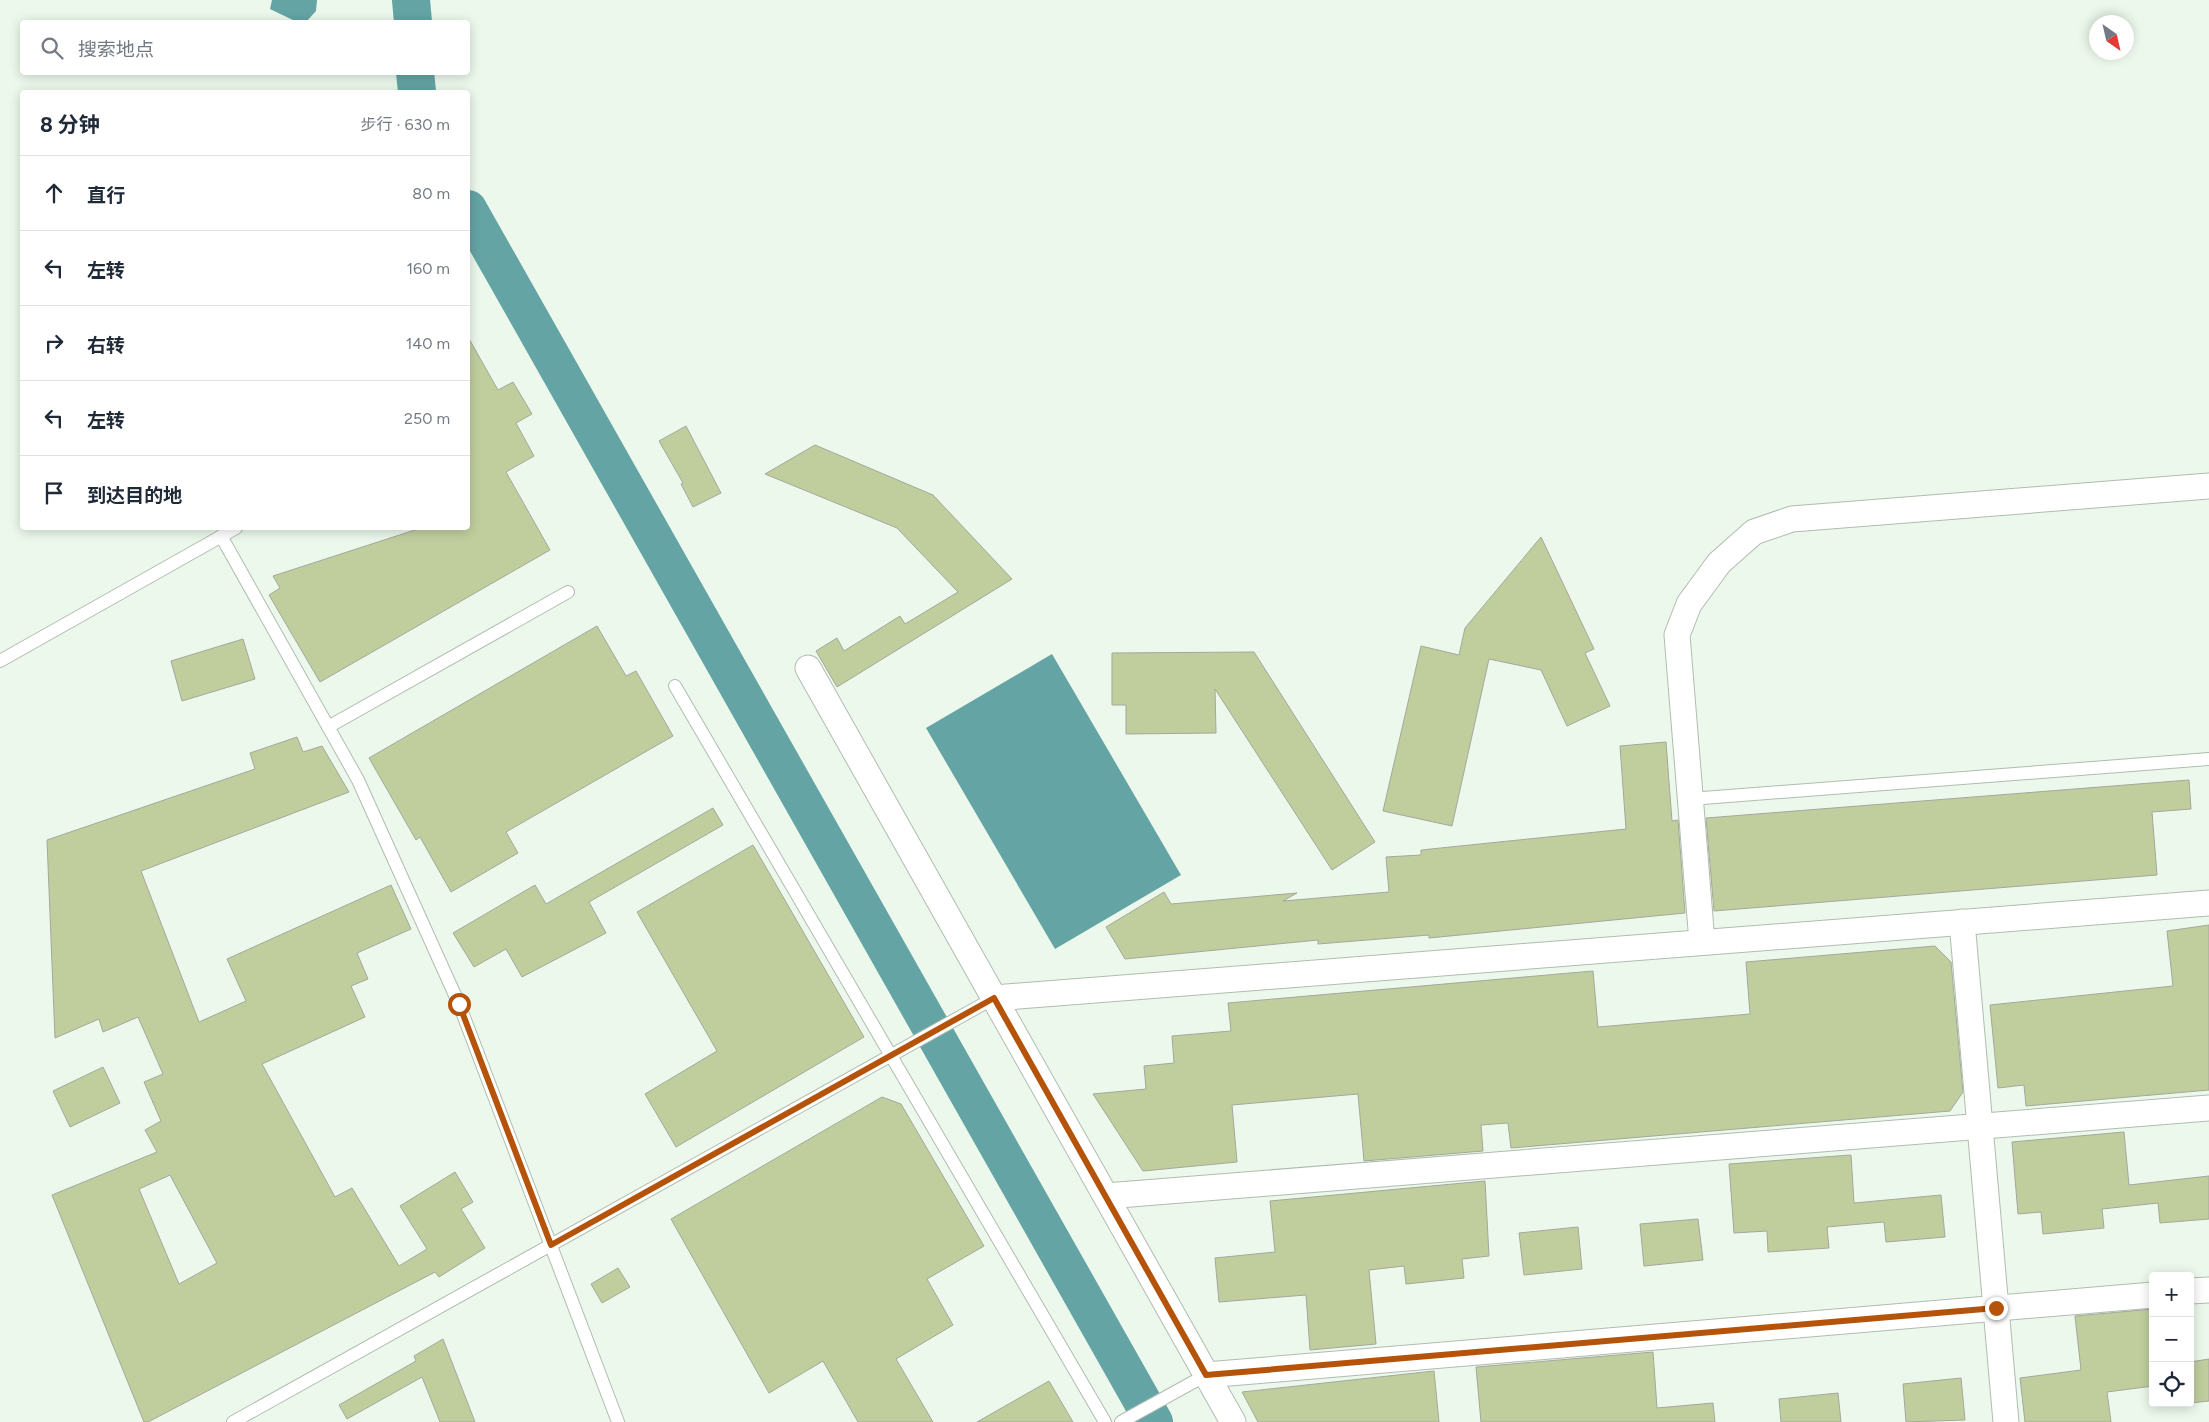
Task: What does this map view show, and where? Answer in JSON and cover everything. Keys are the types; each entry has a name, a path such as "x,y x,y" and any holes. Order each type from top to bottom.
{"street":[{"path":"1702,942 1677,635 1689,604 1719,563 1754,532 1792,519 2209,486"},
{"path":"808,668 1233,1422"},
{"path":"994,998 2209,903"},
{"path":"1962,922 2006,1422"},
{"path":"1106,1196 2209,1108"},
{"path":"2194,1291 2209,1290"},
{"path":"1206,1375 2149,1295"}],"lane":[{"path":"0,661 232,530"},
{"path":"221,536 358,780 459,1004 618,1422"},
{"path":"328,727 568,592"},
{"path":"675,686 1105,1422"},
{"path":"1690,799 2209,759"},
{"path":"233,1422 994,998"},
{"path":"1121,1422 1206,1375"}],"water":[{"path":"272,0 317,0 316,11 308,20 293,20 270,9"},
{"path":"1052,654 1181,875 1055,949 926,728"}],"building":[{"path":"470,341 498,390 513,382 532,414 516,423 534,456 506,472 550,550 320,682 269,595 280,588 273,576 415,530 470,530"},
{"path":"686,426 721,493 693,507 681,484 683,483 659,441"},
{"path":"815,445 933,495 1012,579 837,687 816,651 837,638 844,651 900,616 905,624 958,592 897,528 765,474"},
{"path":"1541,537 1594,649 1585,653 1610,706 1567,726 1541,670 1489,659 1452,826 1383,811 1421,646 1459,655 1465,628"},
{"path":"597,626 626,676 636,671 673,736 506,832 518,853 451,892 420,837 416,840 369,758"},
{"path":"243,639 255,679 182,701 171,661"},
{"path":"1254,652 1375,842 1332,870 1215,689 1216,733 1126,734 1126,705 1112,705 1112,653"},
{"path":"297,737 303,752 322,746 349,792 141,871 199,1022 246,1001 227,959 391,885 411,929 357,953 368,979 351,986 365,1017 262,1064 335,1197 352,1188 399,1266 427,1249 400,1206 455,1172 473,1202 461,1209 485,1248 439,1277 435,1272 148,1422 144,1422 52,1195 157,1152 145,1130 161,1121 144,1082 163,1074 138,1017 103,1032 99,1019 55,1038 47,840 255,769 250,753","holes":["170,1175 217,1263 179,1284 139,1189"]},
{"path":"1666,742 1672,821 1678,820 1685,913 1429,938 1429,935 1318,944 1318,940 1125,959 1106,927 1164,892 1171,904 1297,893 1283,901 1389,892 1386,857 1421,855 1421,850 1626,829 1620,746"},
{"path":"2189,780 2191,809 2152,812 2157,875 1714,911 1706,818"},
{"path":"713,808 723,825 589,902 606,933 522,977 506,949 474,967 453,933 535,885 546,904"},
{"path":"753,845 864,1037 676,1147 645,1094 717,1051 637,912"},
{"path":"2209,925 2209,1090 2026,1106 2024,1085 1998,1088 1990,1005 2173,986 2167,931"},
{"path":"1935,946 1951,962 1963,1092 1950,1111 1511,1148 1508,1123 1481,1125 1483,1151 1364,1161 1358,1094 1232,1105 1237,1162 1143,1171 1093,1094 1146,1089 1144,1066 1174,1063 1172,1036 1231,1031 1228,1003 1593,971 1598,1027 1750,1014 1746,962"},
{"path":"103,1067 120,1103 70,1127 53,1091"},
{"path":"882,1097 901,1104 984,1246 927,1279 953,1325 896,1359 933,1422 858,1422 823,1361 769,1393 671,1219"},
{"path":"2124,1132 2129,1185 2209,1176 2209,1219 2160,1223 2158,1203 2102,1209 2104,1228 2043,1234 2041,1212 2018,1214 2012,1142"},
{"path":"1851,1155 1854,1203 1941,1195 1945,1237 1886,1242 1884,1222 1827,1227 1829,1248 1768,1252 1767,1231 1734,1233 1729,1164"},
{"path":"1485,1181 1489,1256 1462,1259 1464,1278 1406,1284 1404,1266 1369,1270 1376,1344 1310,1350 1306,1295 1219,1302 1215,1258 1275,1252 1270,1201"},
{"path":"1698,1219 1703,1260 1644,1266 1640,1224"},
{"path":"1578,1227 1582,1269 1524,1275 1519,1233"},
{"path":"618,1268 630,1287 602,1303 591,1284"},
{"path":"2149,1309 2149,1387 2107,1392 2111,1422 2025,1422 2020,1378 2081,1370 2075,1316"},
{"path":"443,1339 475,1422 440,1422 422,1377 347,1419 339,1405 416,1361 414,1356"},
{"path":"1653,1352 1657,1408 1713,1403 1715,1422 1481,1422 1476,1367"},
{"path":"2209,1359 2209,1401 2194,1403 2194,1361"},
{"path":"1434,1371 1439,1422 1258,1422 1242,1392"},
{"path":"1961,1378 1965,1420 1906,1422 1903,1384"},
{"path":"1049,1381 1073,1422 977,1422"},
{"path":"1838,1393 1841,1422 1781,1422 1779,1399"}],"waterway":[{"path":"411,0 413,20"},
{"path":"415,75 417,90"},
{"path":"470,213 1154,1422"}],"route":[{"path":"459,1004 551,1245 994,998 1206,1375 1996,1308"}]}
